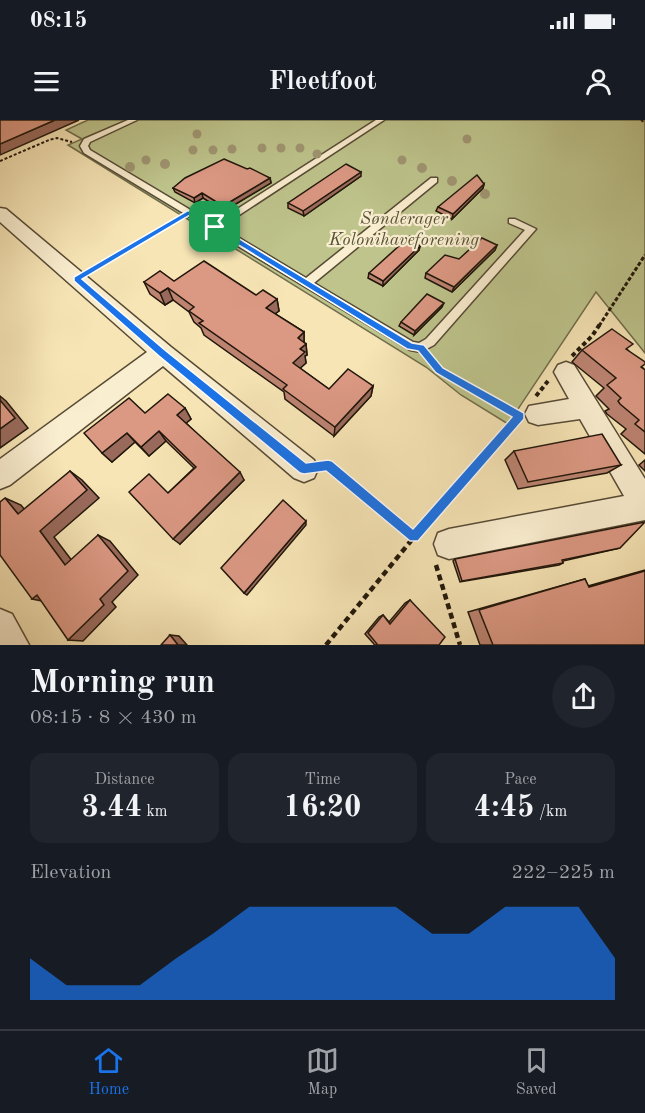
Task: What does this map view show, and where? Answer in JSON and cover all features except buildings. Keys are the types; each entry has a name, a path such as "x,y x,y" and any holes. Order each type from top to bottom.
{"street":[{"path":"0,213 163,353 304,469"},
{"path":"0,476 163,353"},
{"path":"437,546 645,506 562,369"},
{"path":"529,409 587,407"},
{"path":"0,626 12,645"}],"lane":[{"path":"134,120 85,143 87,151 410,346 421,348 430,342 531,228 512,221"},
{"path":"215,227 381,120"},
{"path":"307,283 434,180"}],"path":[{"path":"641,120 645,123"},
{"path":"0,161 57,138 85,143"},
{"path":"76,279 190,212"},
{"path":"326,645 414,537 592,336 645,255"},
{"path":"421,348 440,370 529,409"},
{"path":"304,469 328,465 414,537"},
{"path":"421,529 437,546 460,645"}],"green space":[{"name":"Sønderager Kolonihaveforening","path":"88,120 645,120 645,353 596,292 508,424 461,395 426,367 68,145 82,139 66,130"}],"route":[{"path":"190,212 215,227 410,346 421,348 440,370 520,416 414,537 328,465 304,469 76,279 190,212"}]}
